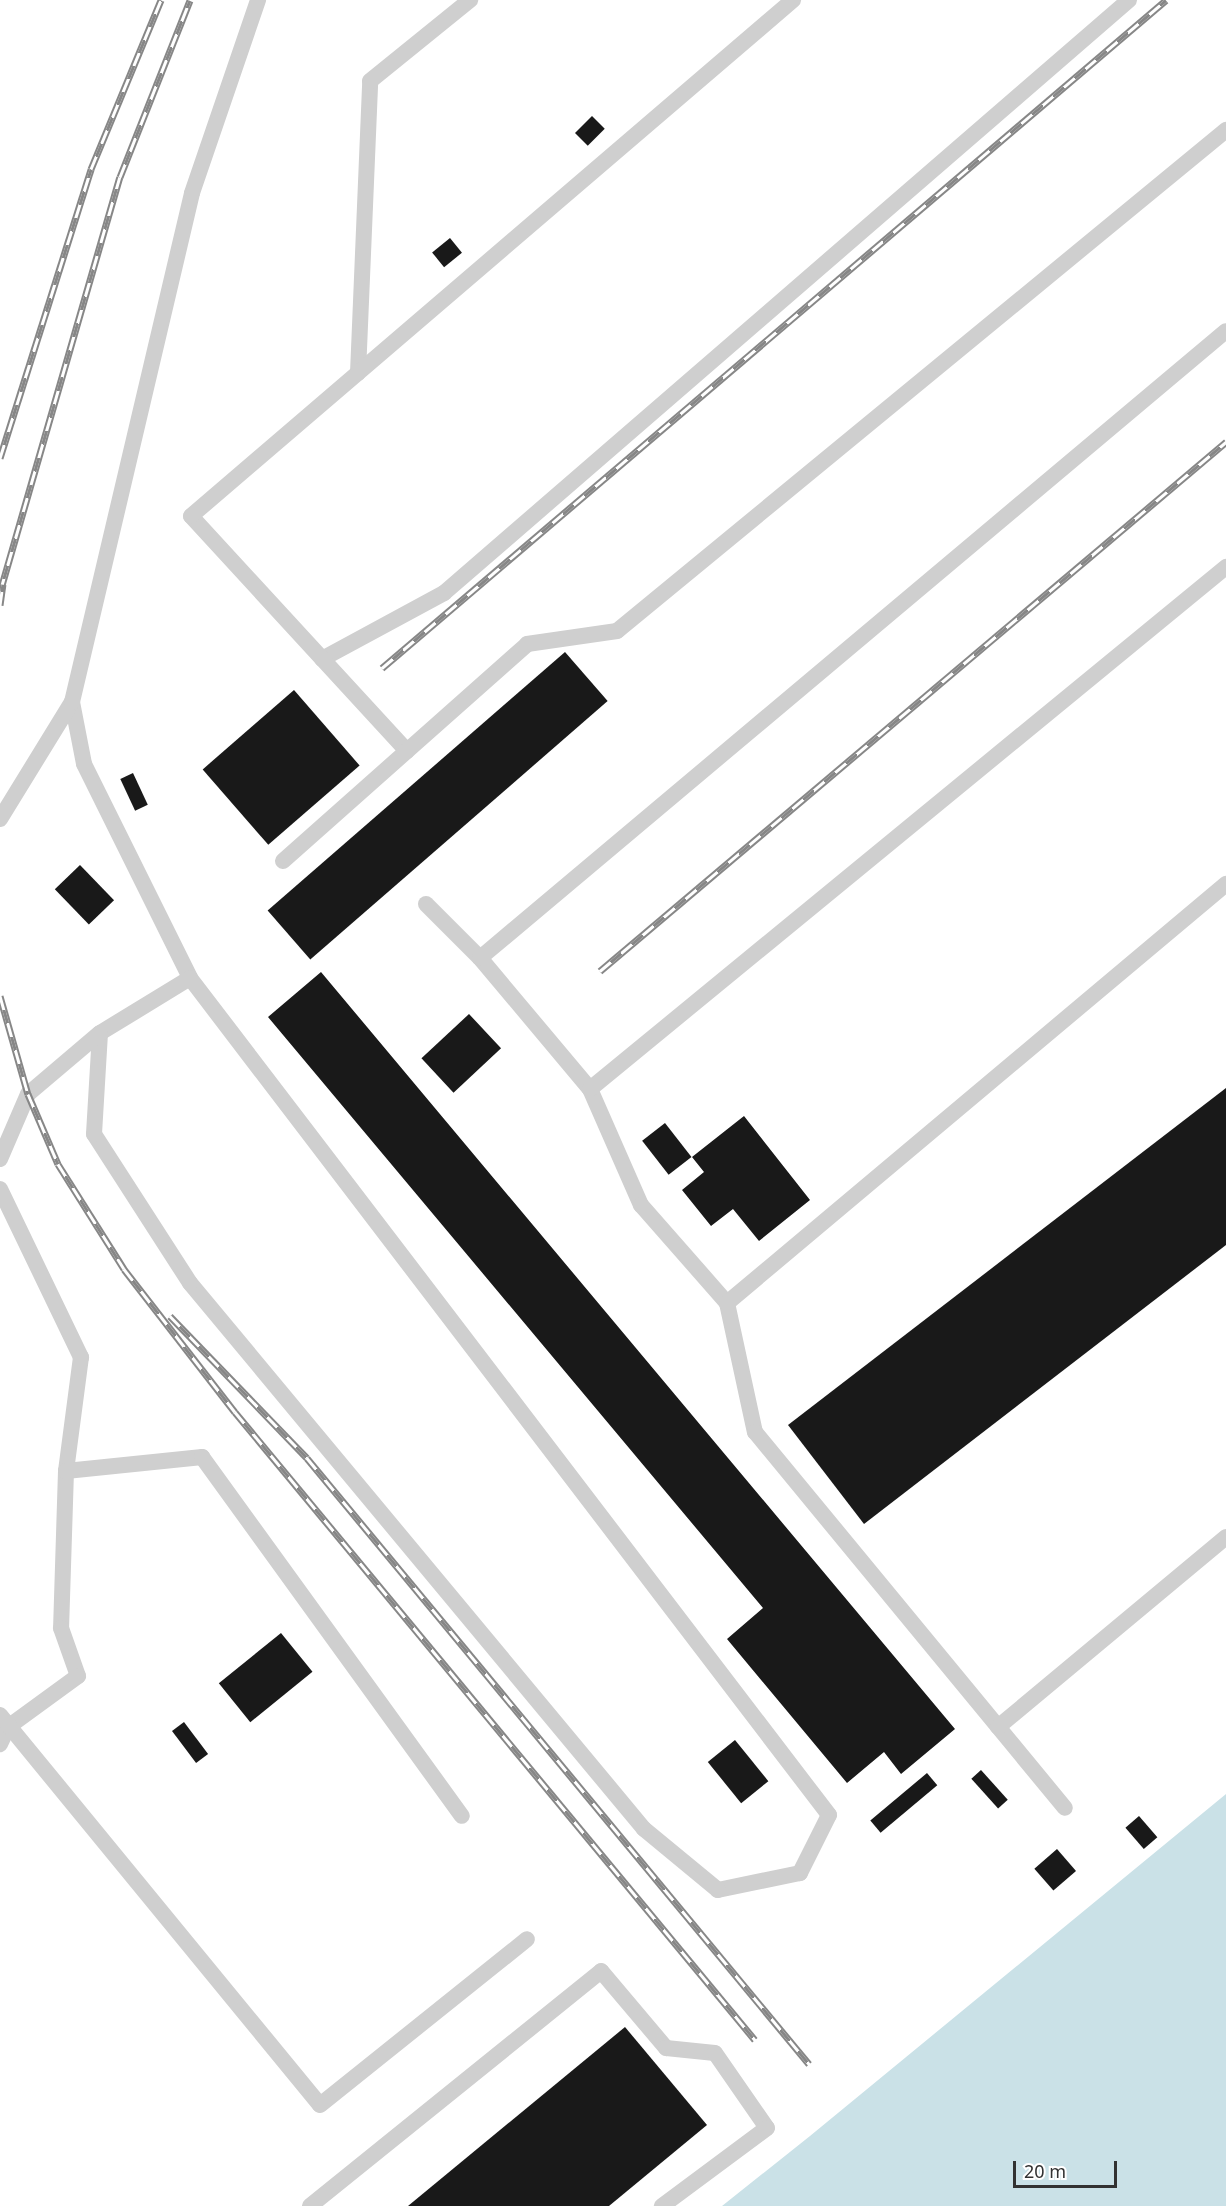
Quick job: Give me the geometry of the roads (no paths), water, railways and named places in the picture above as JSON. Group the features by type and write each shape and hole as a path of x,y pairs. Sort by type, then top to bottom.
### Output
{"lane":[{"path":"0,819 72,702 192,194 258,0"},
{"path":"358,373 370,81 470,0"},
{"path":"407,751 191,516 793,0"},
{"path":"322,659 444,592 1129,0"},
{"path":"283,861 527,644 617,631 1226,130"},
{"path":"480,958 1226,331"},
{"path":"590,1089 1226,567"},
{"path":"72,702 84,764 190,978 829,1815 800,1873 718,1890 644,1829 190,1283 94,1134 100,1032"},
{"path":"727,1303 1226,884"},
{"path":"426,904 480,958 590,1089 641,1205 727,1303 755,1431 1065,1808"},
{"path":"0,1159 28,1094 100,1032 190,978"},
{"path":"0,1189 81,1357 66,1471 61,1628 78,1676 4,1721 0,1744"},
{"path":"66,1471 202,1457 462,1816"},
{"path":"998,1727 1226,1537"},
{"path":"4,1721 320,2105 527,1939"},
{"path":"310,2206 601,1971 666,2048 715,2053 767,2128 662,2206"}],"water":[{"path":"1226,1794 1226,2206 722,2206 810,2136"}],"railway":[{"path":"0,458 91,169 161,0"},
{"path":"0,592 120,177 190,0"},
{"path":"382,668 1166,0"},
{"path":"600,971 1226,442"},
{"path":"0,605 3,584"},
{"path":"0,996 28,1094 58,1164 124,1269 235,1412 755,2040"},
{"path":"170,1316 307,1458 809,2064"}]}
